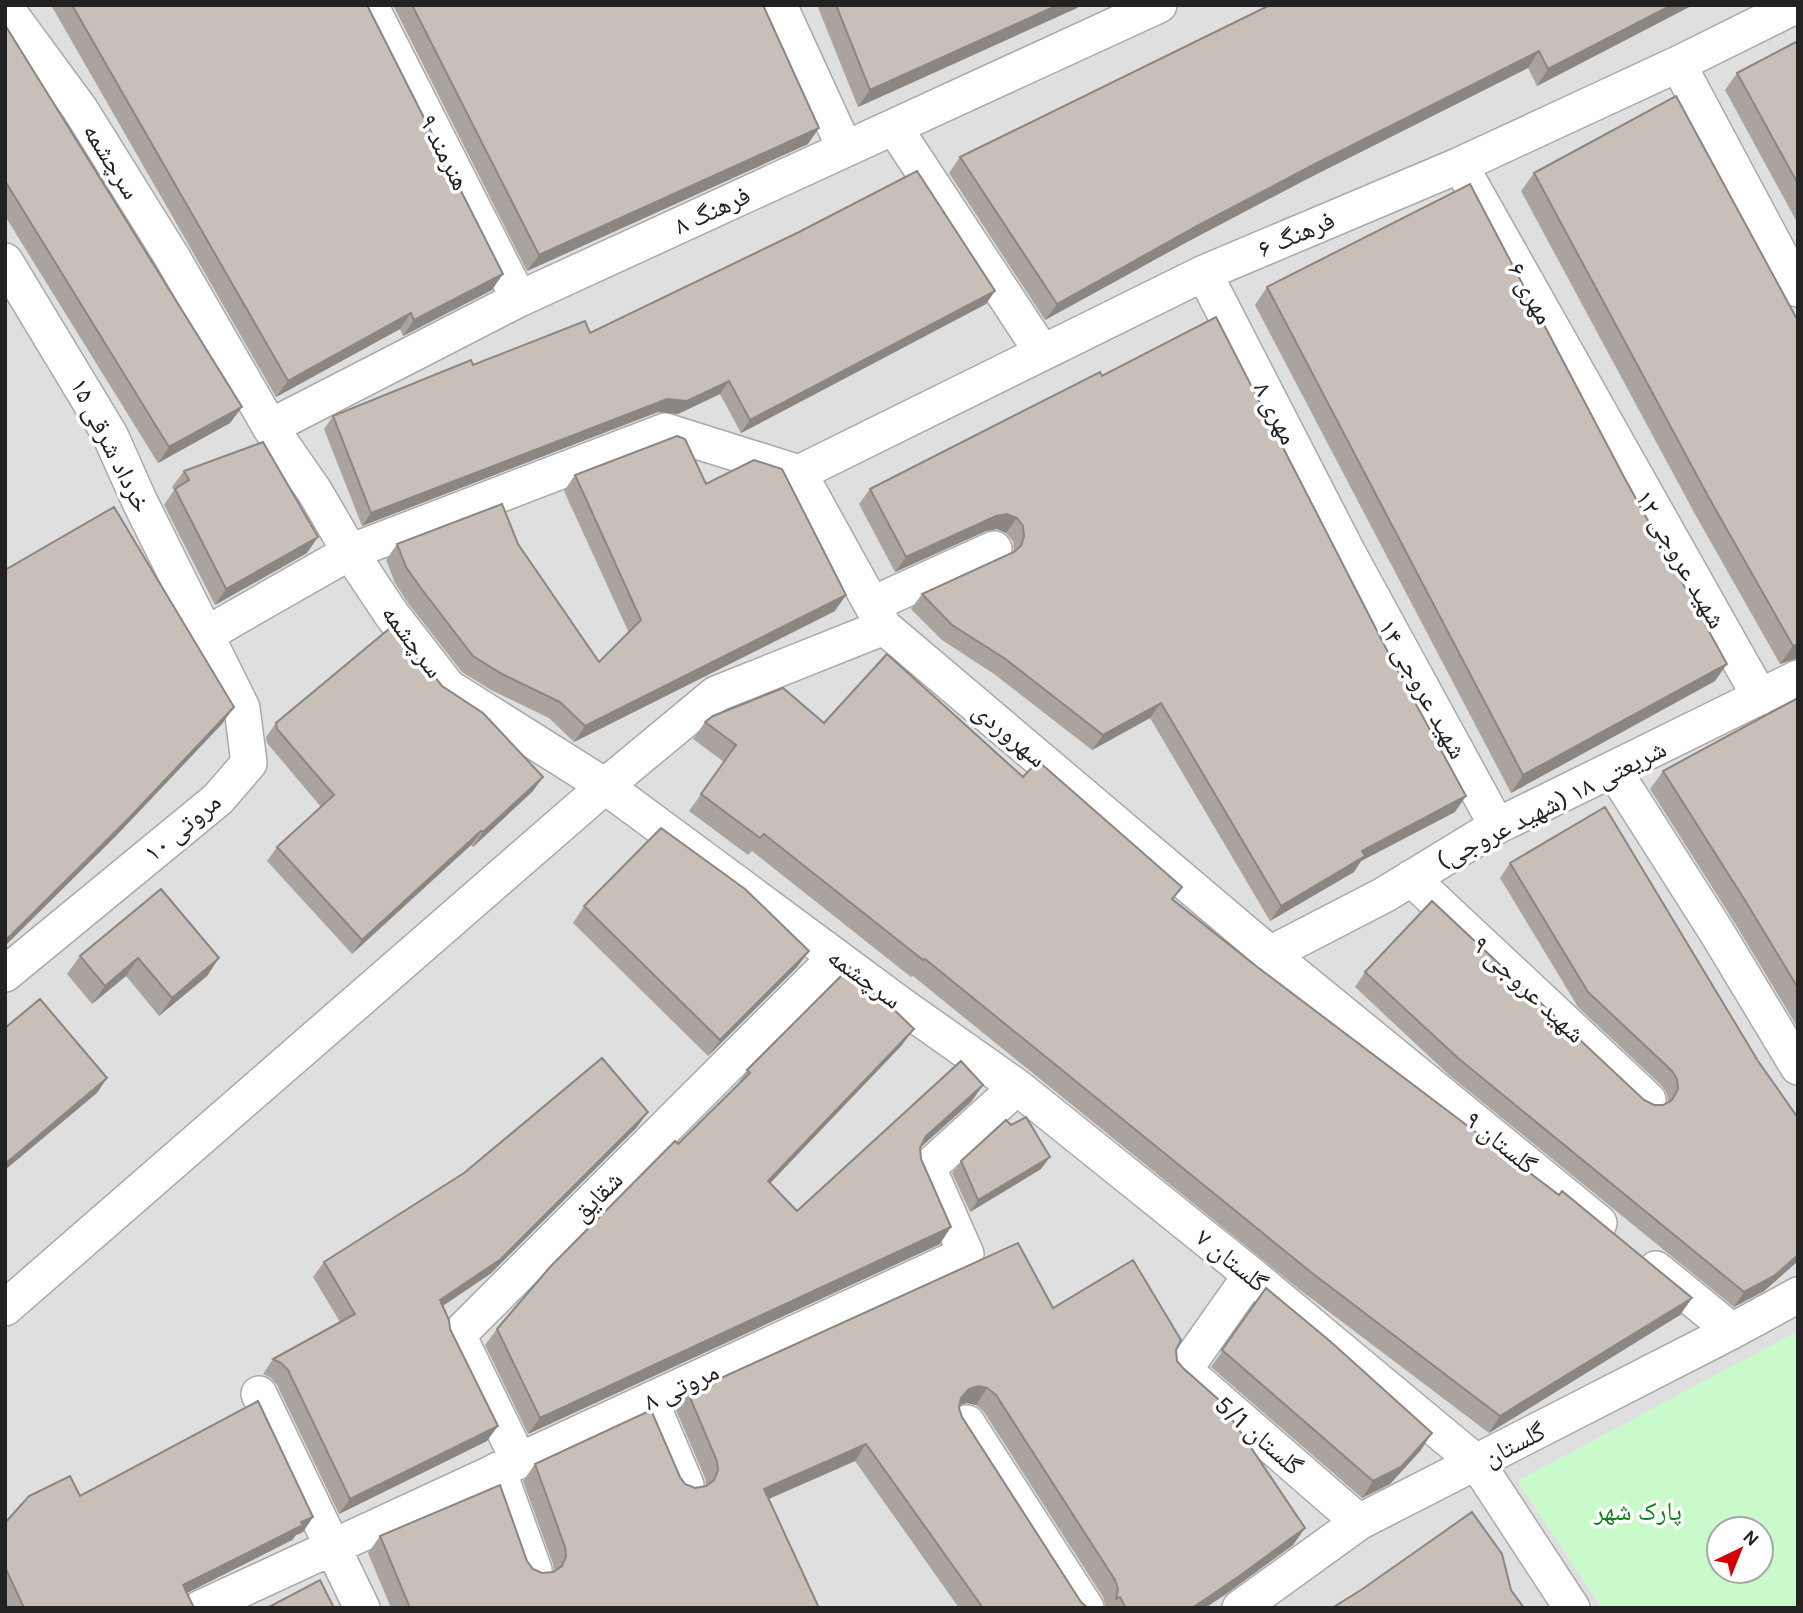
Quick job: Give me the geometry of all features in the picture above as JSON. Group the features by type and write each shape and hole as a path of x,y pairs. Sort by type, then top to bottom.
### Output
{"street":[{"name":"هنرمند ۹","path":"370,5 519,299"},
{"path":"779,5 845,149"},
{"name":"فرهنگ ۸","path":"270,427 519,299 894,127 1114,14 1158,5"},
{"name":"فرهنگ ۶","path":"799,473 1204,272 1460,165 1678,64 1797,5"},
{"name":"سرچشمه","path":"5,7 80,109 172,257 270,427 316,492 349,552 392,615 448,687 605,786 1017,1087"},
{"path":"1678,64 1798,289"},
{"path":"894,127 1042,352"},
{"name":"مهری ۶","path":"1460,165 1602,420"},
{"name":"۱۵ خرداد شرقی","path":"5,261 110,435 205,635"},
{"name":"مهری ۸","path":"1204,272 1348,553"},
{"name":"شهید عروجی ۱۲","path":"1602,420 1760,697"},
{"path":"205,635 349,552 665,431 799,473"},
{"name":"سهروردی","path":"799,473 879,616 1270,954"},
{"path":"5,1308 605,786 716,694 879,616 994,549"},
{"name":"شهید عروجی ۱۴","path":"1348,553 1497,826"},
{"name":"مروتی ۱۰","path":"5,974 218,799 248,763 242,708 205,635"},
{"name":"شریعتی ۱۸ (شهید عروجی)","path":"1270,954 1384,895 1497,826 1798,678"},
{"path":"1614,769 1798,1067"},
{"name":"شهید عروجی ۹","path":"1411,878 1648,1100"},
{"name":"گلستان ۹","path":"1270,954 1732,1331"},
{"name":"شقایق","path":"508,1466 458,1335 836,957"},
{"name":"گلستان ۷","path":"1017,1087 1251,1275 1477,1463 1572,1608"},
{"name":"مروتی ۸","path":"201,1608 966,1254 928,1168 1017,1087"},
{"name":"گلستان 5/1","path":"1251,1275 1184,1370 1359,1522"},
{"name":"گلستان","path":"1244,1607 1359,1522 1732,1331 1798,1294"},
{"path":"259,1394 362,1608"},
{"path":"650,1400 685,1485"},
{"path":"967,1423 1086,1608"},
{"path":"508,1466 534,1570"}],"shaded area":[{"path":"5,5 1798,5 1798,1608 5,1608"}],"green space":[{"name":"پارک شهر","path":"1798,1331 1798,1608 1602,1608 1517,1481"}],"building":[{"path":"72,5 367,5 503,274 414,320 411,313 288,381"},
{"path":"412,5 763,5 819,128 539,255"},
{"path":"836,5 1058,5 870,90"},
{"path":"1270,5 1672,5 1548,69 1539,51 1317,163 1057,304 960,157"},
{"path":"5,25 242,407 169,447 5,181"},
{"path":"1798,41 1798,184 1737,73"},
{"path":"1676,96 1798,321 1798,644 1793,646 1709,498 1534,173"},
{"path":"917,171 995,291 750,420 729,381 687,401 667,399 371,513 333,416 471,360 473,365 585,321 590,333 799,232"},
{"path":"1470,184 1624,477 1727,664 1523,775 1267,287"},
{"path":"1216,317 1392,660 1466,796 1362,851 1365,856 1281,906 1161,703 1103,735 1004,658 952,625 922,594 1014,552 1021,546 1024,536 1023,526 1017,518 1007,514 996,516 906,557 870,489 1100,372 1102,376"},
{"path":"677,436 685,439 706,484 754,460 782,469 846,595 585,726 560,702 502,674 473,656 406,567 397,544 502,504 518,544 599,662 641,620 575,475"},
{"path":"263,442 318,537 226,589 175,489 189,480 184,471"},
{"path":"114,507 234,707 129,818 5,941 5,570"},
{"path":"395,624 442,686 483,713 543,777 362,940 277,847 334,795 277,729 276,723"},
{"path":"887,654 1023,777 1038,761 1182,887 1172,899 1256,966 1559,1195 1562,1191 1692,1298 1500,1416 1312,1273 925,959 764,834 760,838 701,794 736,745 705,722 713,716 783,688 824,723"},
{"path":"1798,698 1798,988 1663,771"},
{"path":"1605,807 1758,1061 1798,1118 1798,1255 1774,1276 1744,1292 1459,1059 1365,972 1432,901 1644,1100 1654,1105 1663,1105 1672,1100 1678,1089 1677,1079 1672,1071 1588,992 1510,863"},
{"path":"661,828 745,889 809,951 720,1040 584,906"},
{"path":"161,889 219,958 172,998 138,958 105,986 80,956"},
{"path":"850,967 914,1029 768,1181 797,1211 961,1061 983,1085 926,1136 920,1148 921,1159 951,1227 540,1418 497,1329 550,1267 675,1141 678,1144 750,1073 747,1070"},
{"path":"40,999 107,1078 5,1164 5,1028"},
{"path":"602,1058 648,1112 501,1259 440,1300 450,1329 498,1426 350,1499 288,1370 273,1359 355,1314 324,1262 464,1173"},
{"path":"1026,1117 1050,1157 978,1200 961,1161 1006,1120 1011,1125"},
{"path":"1018,1243 1053,1308 1133,1260 1181,1340 1176,1350 1177,1361 1219,1400 1305,1528 1192,1608 1126,1608 1120,1597 1116,1599 1118,1589 1115,1580 996,1395 979,1386 969,1389 961,1398 959,1408 962,1417 1081,1602 1088,1608 983,1608 866,1444 764,1489 819,1608 410,1608 380,1536 500,1485 527,1561 533,1569 542,1573 553,1572 562,1566 566,1556 565,1547 535,1464 651,1410 685,1484 695,1488 706,1486 714,1480 718,1470 717,1461 688,1393"},
{"path":"1266,1288 1432,1433 1401,1467 1373,1481 1222,1350"},
{"path":"258,1401 313,1517 301,1522 303,1525 183,1585 194,1608 24,1608 5,1567 5,1523 29,1496 70,1476 80,1496"},
{"path":"1472,1512 1502,1554 1511,1590 1524,1608 1332,1608 1361,1590"},
{"path":"320,1580 334,1608 267,1608"}]}
